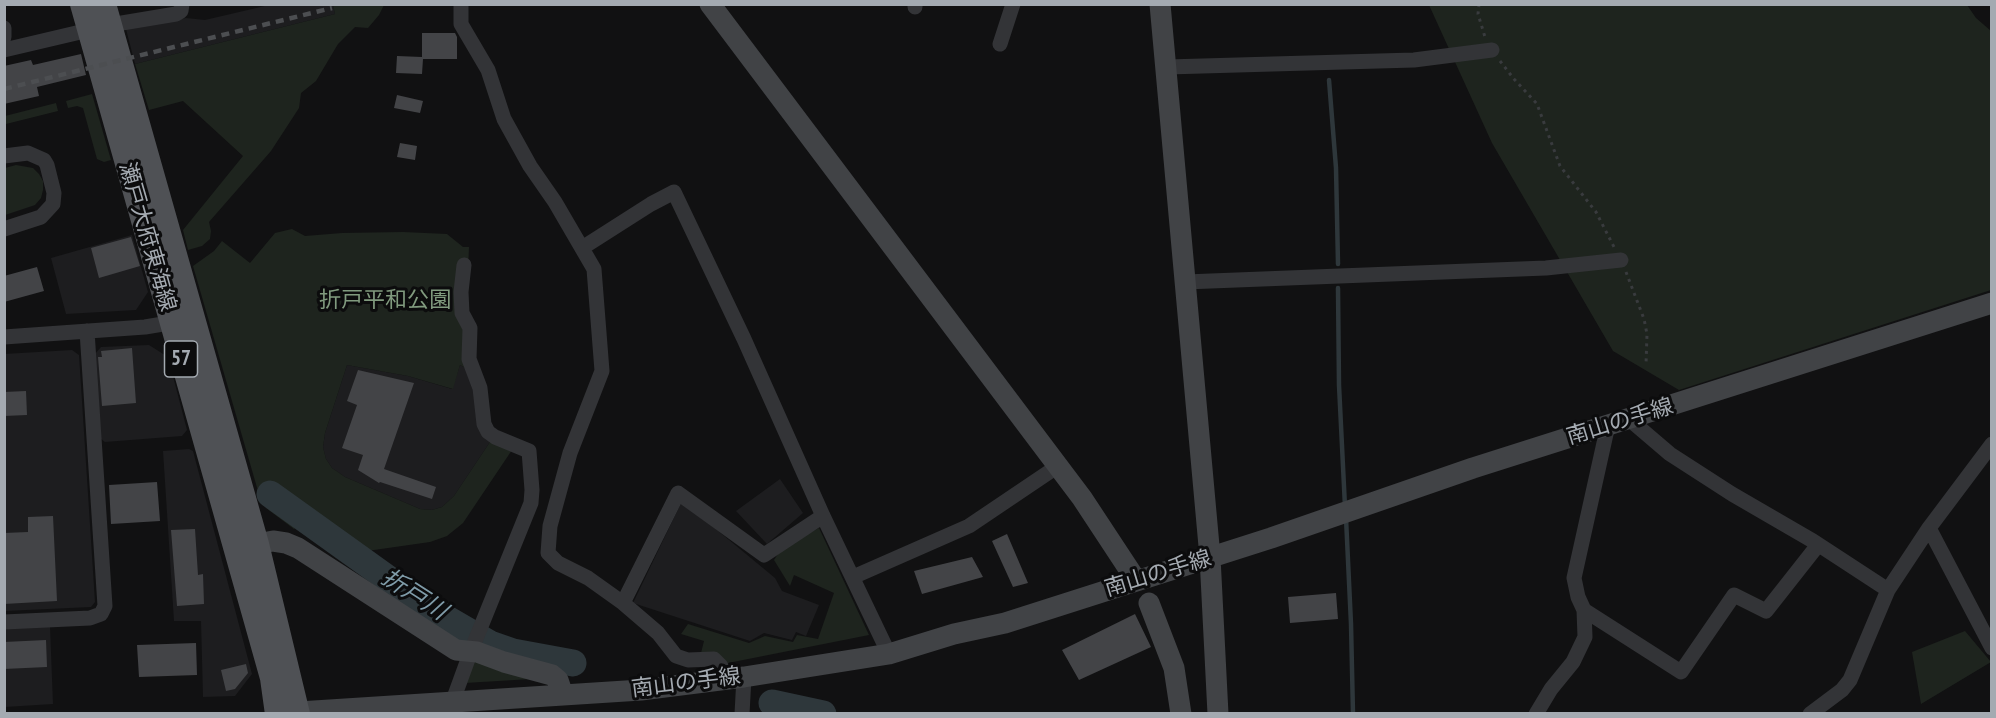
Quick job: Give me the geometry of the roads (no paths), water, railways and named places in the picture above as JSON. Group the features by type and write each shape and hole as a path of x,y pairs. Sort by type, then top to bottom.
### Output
{"main road":[{"name":"瀬戸大府東海線","path":"82,4 101,20 182,321 272,678 290,713"},
{"name":"瀬戸大府東海線","path":"182,321 257,544 290,713"}],"street":[{"path":"4,50 101,20 176,14 181,11 182,4"},
{"path":"461,4 461,24 488,70 504,118 530,166 555,202 594,269 602,371 570,453 550,526 548,553 558,563 588,578 623,603 658,633 676,657 688,660 714,659 734,678 742,714"},
{"path":"710,4 1082,498 1136,580"},
{"path":"1000,44 1013,4"},
{"path":"1160,4 1210,557 1218,714"},
{"path":"4,28 4,37"},
{"path":"1167,67 1414,60 1491,50"},
{"path":"4,156 28,153 44,160 54,193 53,204 41,217 4,229"},
{"path":"582,248 674,192 889,654"},
{"path":"4,223 22,223"},
{"path":"1185,282 1546,268 1621,260"},
{"path":"450,708 531,503 532,490 529,451 495,437 488,432 484,424 480,388 469,359 470,328 462,313 461,292 464,265"},
{"name":"南山の手線","path":"290,713 450,708 562,695 641,690 889,654 954,634 1005,623 1346,513 1473,468 1992,303"},
{"path":"4,337 87,332 182,321"},
{"path":"4,622 90,618 101,614 105,606 87,332"},
{"path":"1629,419 1670,454 1888,590"},
{"path":"1536,714 1551,689 1573,662 1586,637 1584,610 1578,597 1574,578 1608,425"},
{"path":"1810,714 1842,690 1850,680 1888,590 1929,528 1992,444"},
{"path":"853,577 969,526 1058,466"},
{"path":"623,603 678,493 764,555 824,516"},
{"path":"531,503 550,526"},
{"path":"1929,528 1992,648"},
{"path":"257,544 286,543 298,548 456,650 472,648 504,662 552,675 558,680 562,695"},
{"path":"1584,610 1681,672 1734,595 1766,610 1818,545"},
{"path":"1149,603 1174,668 1181,714"}],"waterway":[{"path":"1329,80 1336,168 1338,264"},
{"path":"1338,288 1339,385 1345,507"},
{"name":"折戸川","path":"270,494 394,583 447,619 490,644 513,652 573,663"},
{"path":"1346,518 1353,714"},
{"name":"折戸川","path":"772,703 823,714"}],"railway":[{"path":"4,89 332,8"}],"park label":[{"name":"折戸平和公園","path":"385,301"}]}
